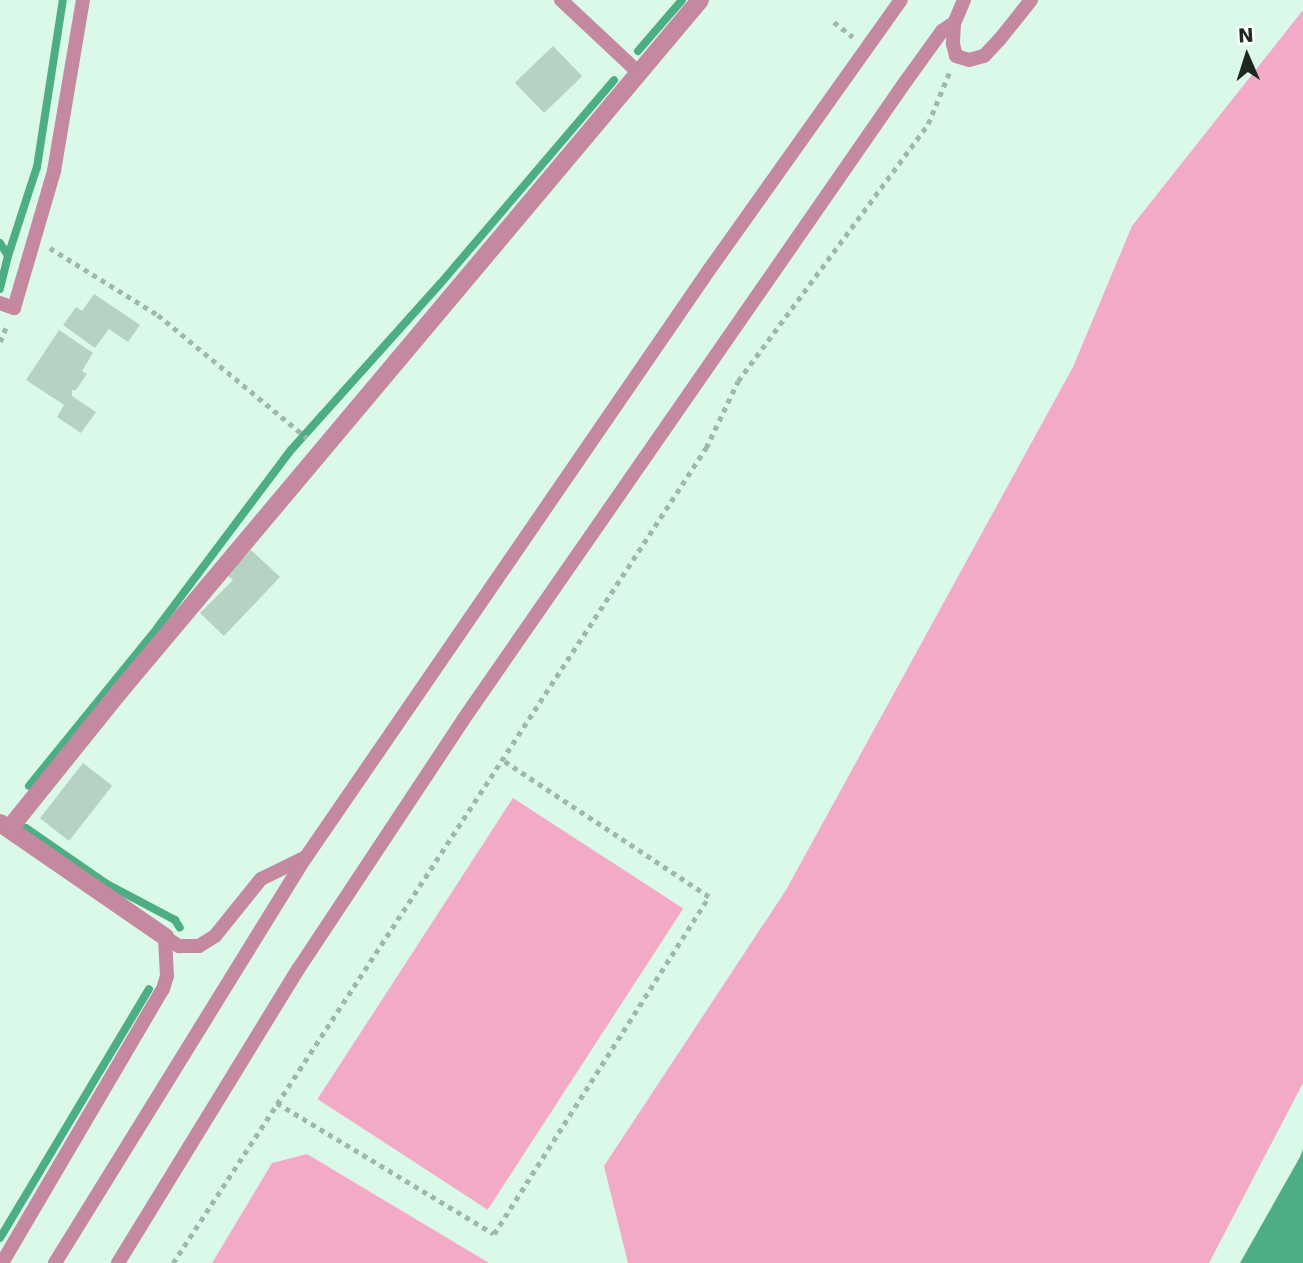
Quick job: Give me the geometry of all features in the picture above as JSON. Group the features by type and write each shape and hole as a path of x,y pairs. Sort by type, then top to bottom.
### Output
{"street":[{"path":"165,937 4,826 699,0"}],"lane":[{"path":"7,306 35,238 54,171 83,0"},
{"path":"561,0 639,73"},
{"path":"55,1263 306,857 701,282 901,0"},
{"path":"964,0 954,23 953,44 956,56 969,60 984,56 1031,0"},
{"path":"118,1263 299,968 463,720 906,81 942,31 954,23"},
{"path":"165,937 179,946 199,947 215,936 261,879 306,857"},
{"path":"2,1263 163,989 167,976 165,937"}],"path":[{"path":"173,1263 706,447 738,381 928,124 956,56"},
{"path":"35,238 159,315 322,451"},
{"path":"277,1103 495,1234 709,897 502,760"}],"shaded area":[{"path":"1303,10 1303,1083 1209,1263 628,1263 604,1166 786,890 1073,367 1132,226"},
{"path":"513,798 683,909 488,1210 317,1099"},
{"path":"1303,1149 1303,1263 1240,1263 1300,1157"},
{"path":"307,1154 489,1263 212,1263 272,1163"}],"building":[{"path":"553,46 582,76 544,113 515,83"},
{"path":"94,294 140,325 128,342 109,329 95,348 63,325 76,307 82,311"},
{"path":"59,330 93,353 82,371 87,374 76,390 72,390 72,396 96,412 81,433 57,417 64,405 26,380"},
{"path":"251,550 280,577 224,636 200,613 233,580 227,575"},
{"path":"83,763 112,786 69,841 40,818"}],"waterway":[{"path":"8,256 37,167 63,0"},
{"path":"638,51 682,0"},
{"path":"29,786 158,627 291,450 440,284 614,80"},
{"path":"0,243 8,256 0,289"},
{"path":"26,828 107,884 175,920 180,928"},
{"path":"0,1238 149,989"}]}
